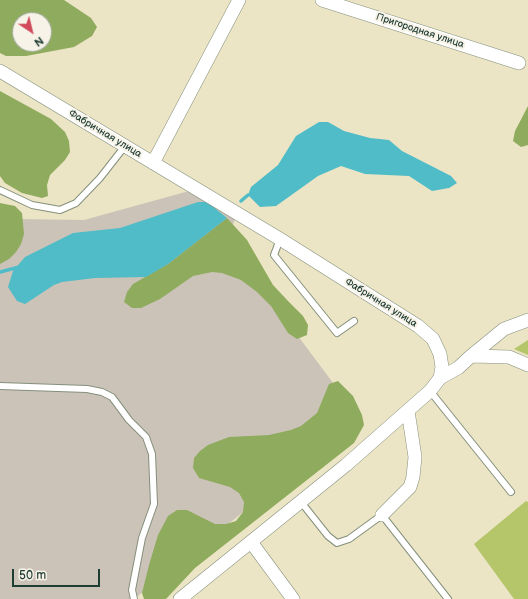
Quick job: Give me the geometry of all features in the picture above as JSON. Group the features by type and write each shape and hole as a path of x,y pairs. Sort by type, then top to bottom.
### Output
{"street":[{"path":"153,163 239,0"},
{"name":"Пригородная улица","path":"322,0 519,63"},
{"name":"Фабричная улица","path":"0,71 280,239 426,332 433,338 440,354 442,367 440,378"},
{"path":"180,599 346,466 430,391 440,378 458,368 504,329 528,320"},
{"path":"471,356 509,357 528,365"},
{"path":"382,515 410,487 413,477 415,457 408,411"},
{"path":"251,542 293,599"}],"lane":[{"path":"0,190 32,205 60,210 76,203 100,178 125,146"},
{"path":"280,239 274,255 337,333 354,320"},
{"path":"0,386 102,392 112,397 129,420 146,438 152,454 154,504 142,538 132,590 134,599"},
{"path":"430,391 511,492"},
{"path":"301,502 328,536 337,543 349,539 382,515 448,599"}],"shaded area":[{"path":"189,191 235,219 227,241 360,419 134,599 0,599 0,234 13,219 84,220"}],"green space":[{"path":"0,0 64,0 91,18 97,27 92,36 74,47 52,51 52,12 12,12 12,52 47,52 26,56 6,56 0,53"},
{"path":"0,91 51,119 65,132 69,141 70,152 65,160 50,175 47,185 48,196 42,198 22,193 5,183 0,176"},
{"path":"528,106 528,145 521,147 513,141 515,131"},
{"path":"0,203 15,206 22,213 24,234 21,244 16,252 9,259 0,264"},
{"path":"227,218 247,240 273,285 303,316 308,325 307,335 297,339 288,333 271,306 257,292 241,280 222,273 212,272 193,276 160,299 141,308 132,308 124,302 127,292 133,284 168,264"},
{"path":"528,340 528,355 514,349"},
{"path":"338,381 353,396 362,415 364,425 354,443 195,568 166,599 144,599 142,593 149,565 158,535 168,516 177,510 187,510 215,524 226,524 236,521 243,512 244,502 239,493 230,487 199,478 193,468 194,458 200,451 208,445 229,437 269,435 301,426 317,413 329,384"},
{"path":"526,501 528,502 528,599 514,599 474,544"}],"water":[{"path":"319,122 328,122 344,131 370,138 389,140 402,151 451,176 457,183 449,188 432,191 409,176 365,174 341,166 318,176 276,206 260,207 248,195 251,187 278,165 296,136"},
{"path":"198,202 207,202 227,218 168,264 146,277 95,278 62,282 54,285 25,304 17,301 8,287 13,271 25,257 73,233 120,228"}],"waterway":[{"path":"241,201 248,195"},
{"path":"0,272 19,267"}]}
